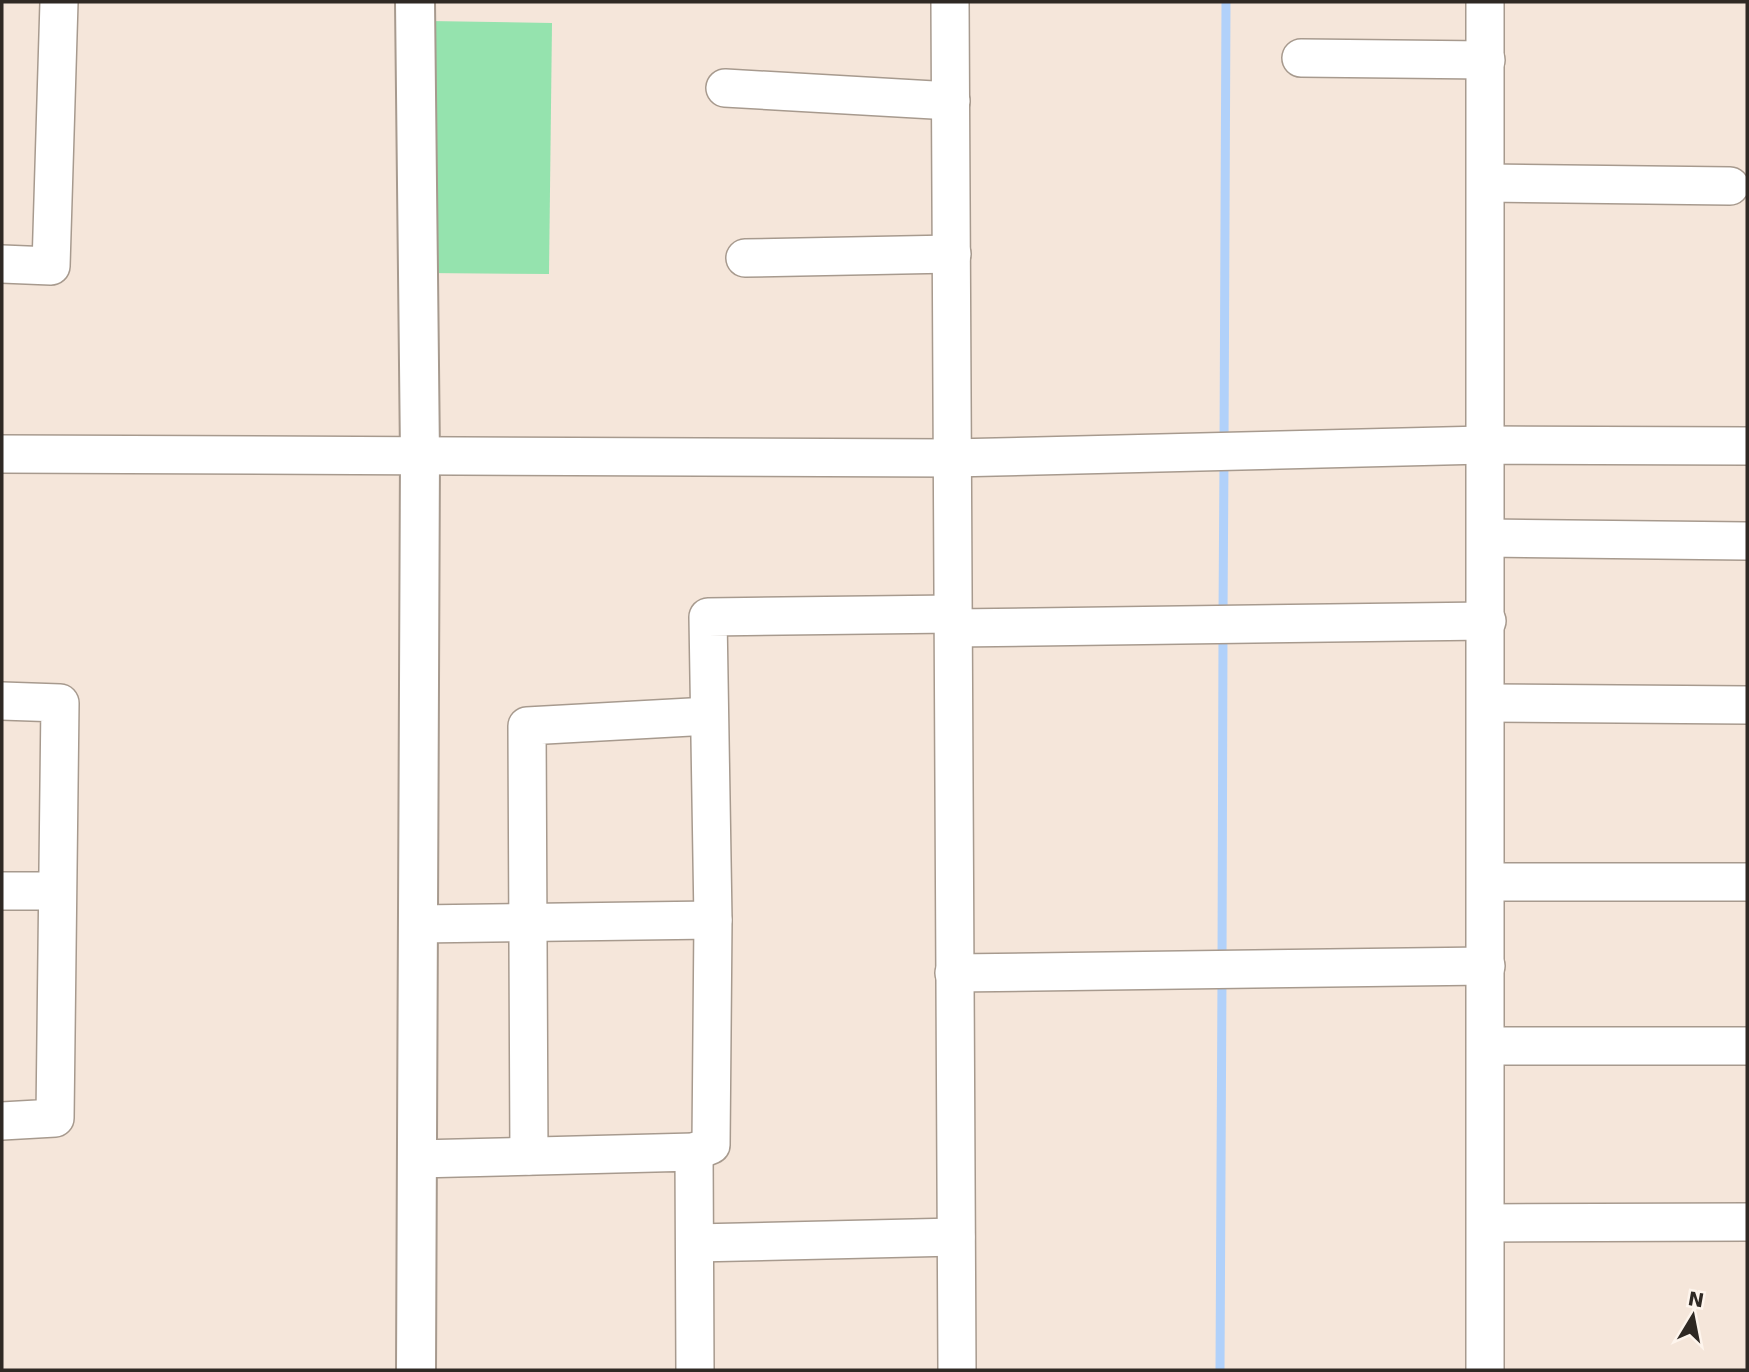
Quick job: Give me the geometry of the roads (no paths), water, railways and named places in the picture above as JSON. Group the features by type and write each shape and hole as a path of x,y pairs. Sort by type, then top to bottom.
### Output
{"street":[{"path":"2,264 51,266 59,2"},
{"path":"415,2 420,455 416,1370"},
{"path":"950,2 957,1370"},
{"path":"1485,2 1485,1370"},
{"path":"1301,58 1486,61"},
{"path":"725,88 951,101"},
{"path":"1487,183 1730,186"},
{"path":"745,258 952,254"},
{"path":"2,454 953,458 1484,445 1747,446"},
{"path":"1487,538 1746,541"},
{"path":"417,1159 694,1152 711,1145 713,920 708,617 953,621 1487,621"},
{"path":"2,701 60,703 55,1118 2,1121"},
{"path":"1487,703 1747,705"},
{"path":"528,1156 527,726 709,716"},
{"path":"1486,882 1747,882"},
{"path":"2,891 57,891"},
{"path":"418,924 529,920 713,920"},
{"path":"954,973 1486,965"},
{"path":"1486,1046 1747,1046"},
{"path":"694,1152 695,1370"},
{"path":"1486,1223 1747,1222"},
{"path":"695,1243 956,1237"}],"waterway":[{"path":"1224,445 1226,2"},
{"path":"1223,616 1224,459"},
{"path":"1222,963 1223,634"},
{"path":"1220,1370 1222,977"}]}
